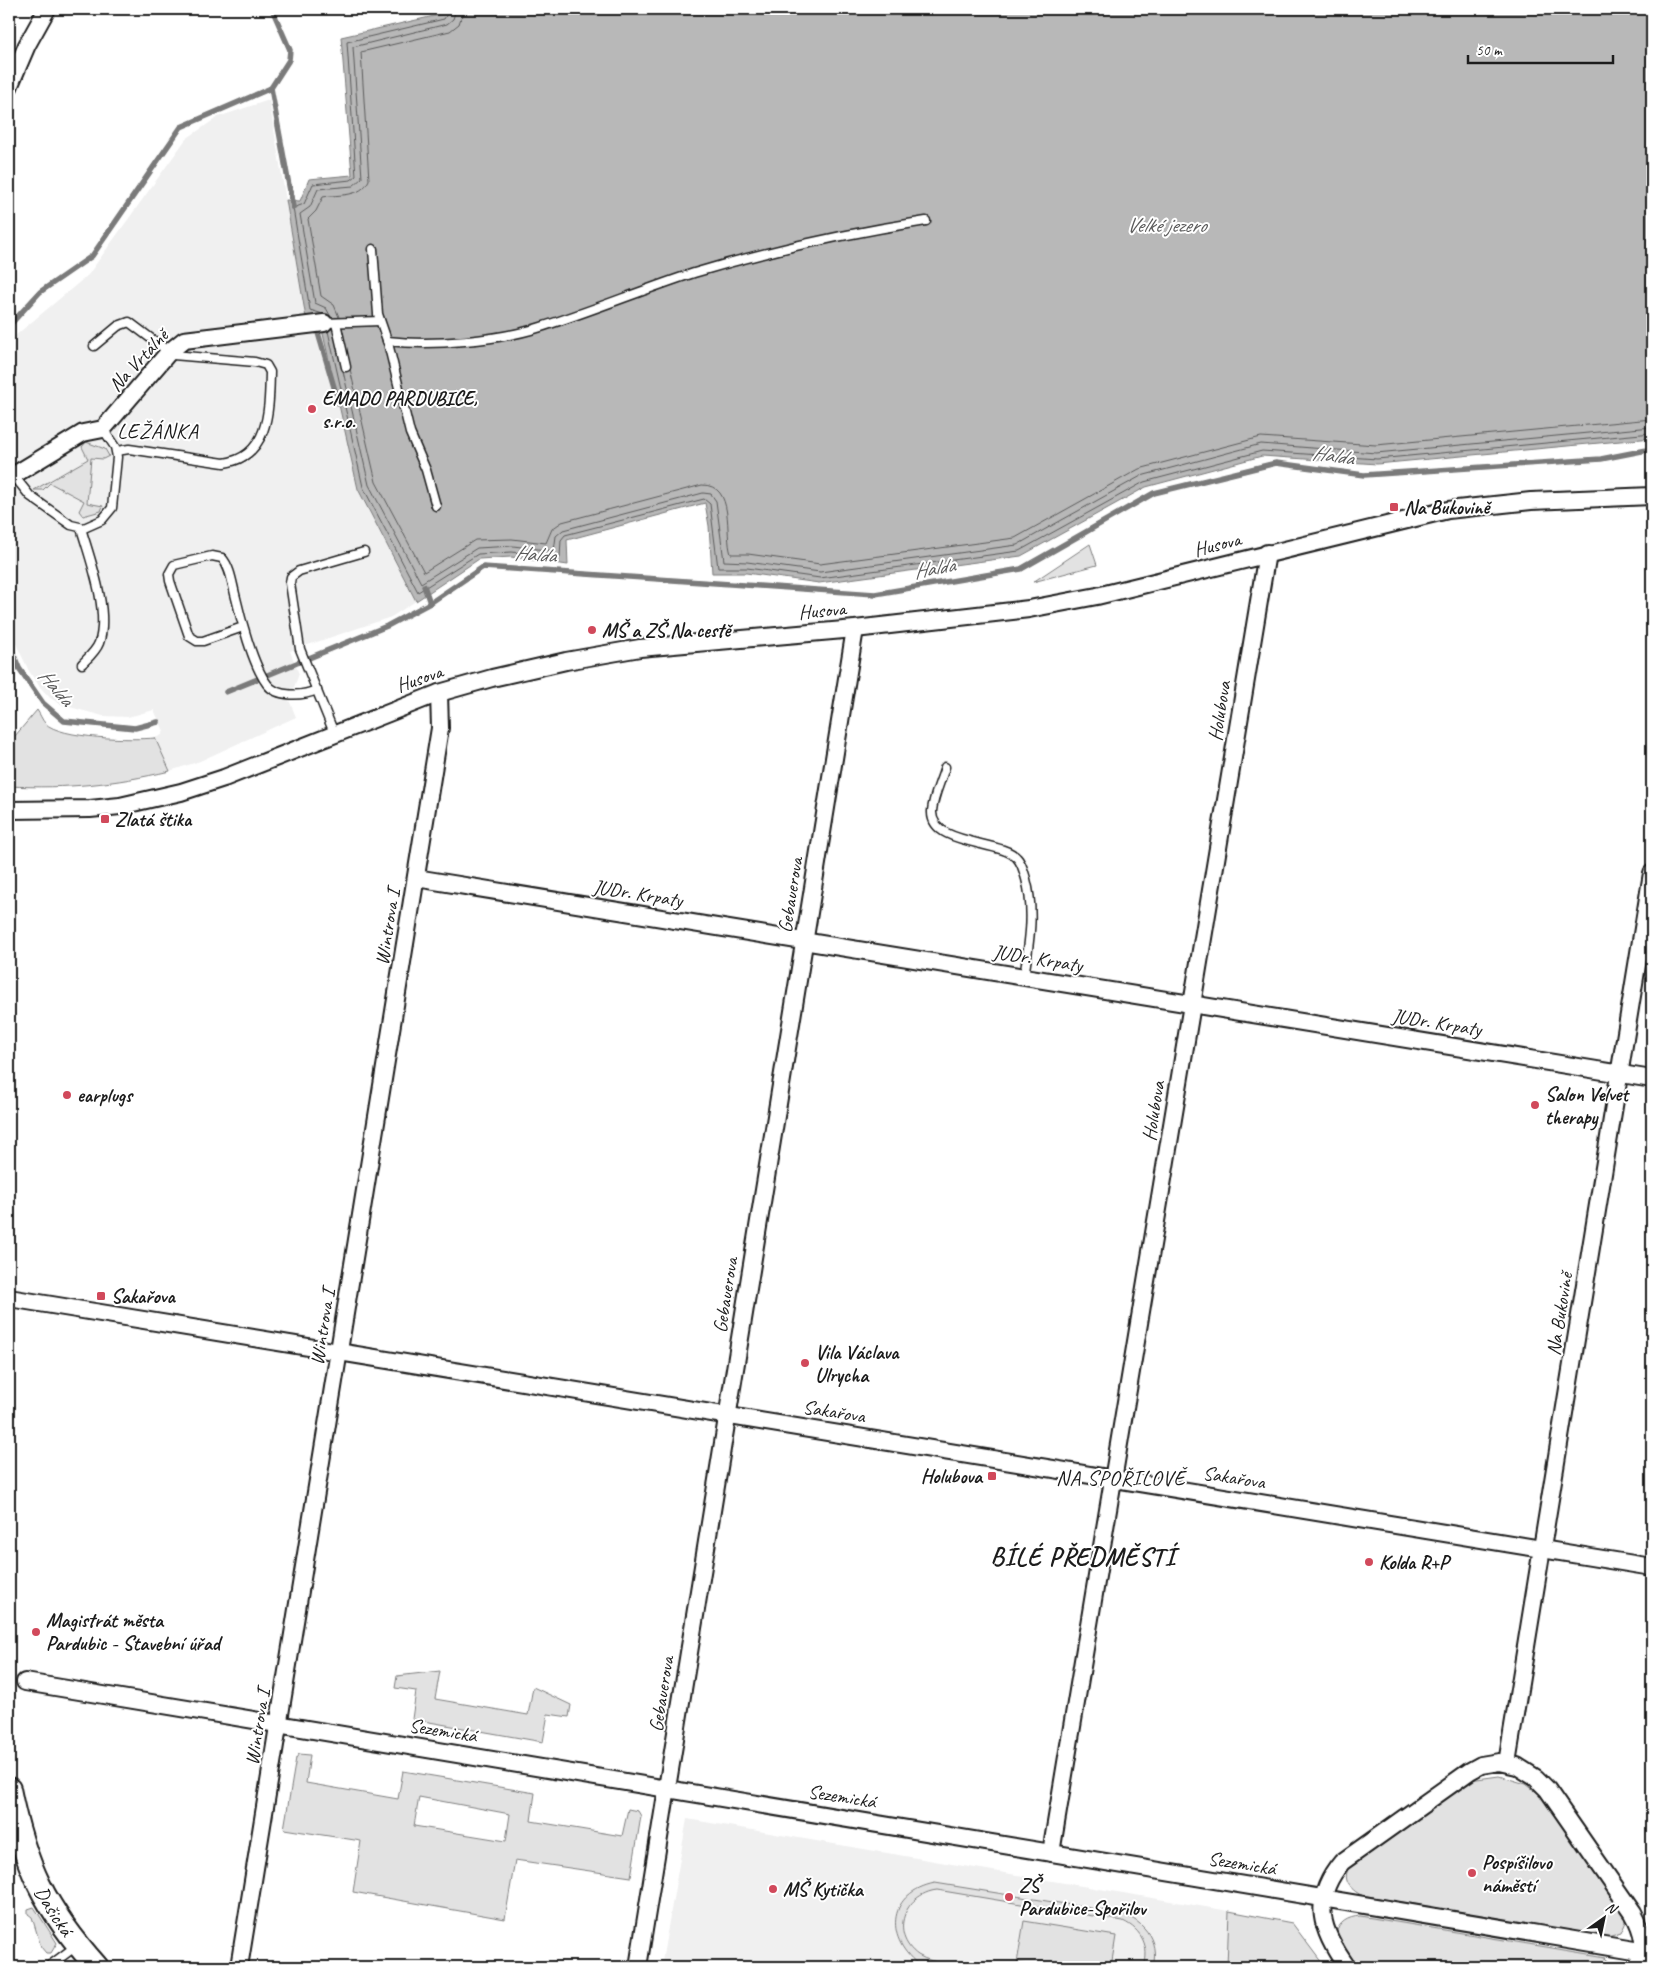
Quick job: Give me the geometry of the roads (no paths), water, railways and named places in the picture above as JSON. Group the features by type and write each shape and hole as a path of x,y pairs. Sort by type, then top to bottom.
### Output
{"street":[{"path":"9,87 27,45 47,9"},
{"name":"Na Vrtálně","path":"103,429 169,352 191,338 306,324 330,323"},
{"path":"12,477 83,433 103,429"},
{"name":"Husova","path":"9,810 90,809 162,797 224,778 439,693 530,668 620,651 855,629 1063,603 1448,510 1531,501 1652,496"},
{"name":"Holubova","path":"1051,1853 1267,553"},
{"name":"Gebauerova","path":"638,1967 855,629"},
{"name":"Wintrova I","path":"239,1967 440,728 439,693"},
{"name":"Na Bukovině","path":"1507,1763 1652,873"},
{"name":"JUDr. Krpaty","path":"416,878 1652,1079"},
{"name":"Sakařova","path":"9,1298 1652,1567"},
{"name":"Sezemická","path":"25,1682 1648,1952"},
{"path":"1347,1967 1326,1936 1323,1923 1324,1898 1330,1879 1342,1862 1470,1771 1490,1762 1507,1763 1526,1770 1547,1789 1633,1913 1642,1931 1648,1952 1637,1967"},
{"name":"Dašická","path":"9,1790 12,1810 23,1849 34,1878 51,1907 97,1967"}],"lane":[{"path":"388,340 412,344 438,343 514,334 540,327 634,293 765,253 881,228 926,221"},
{"path":"373,249 380,322 388,340 408,426 426,470 436,506"},
{"path":"94,346 118,326 129,322 169,352 184,358 255,362 266,366 270,372 267,421 261,439 249,452 237,460 224,463 129,449 117,452"},
{"name":"Na Vrtálně","path":"330,323 380,322"},
{"path":"330,323 346,368"},
{"path":"12,477 30,496 66,522 82,528 102,520 110,512 117,452 103,429"},
{"path":"82,528 98,593 102,628 97,648 82,664"},
{"path":"334,733 300,648 290,591 291,577 299,570 364,552"},
{"path":"243,627 197,641 190,636 170,581 169,574 174,565 212,556 222,558 228,570 243,627 267,684 280,692 291,694 304,694 317,690"},
{"path":"945,767 932,810 936,823 952,836 963,841 1011,852 1018,858 1023,869 1032,914 1032,931 1024,977"},
{"path":"48,1967 78,1944"}],"water":[{"name":"Velké jezero","path":"446,9 1652,9 1652,438 1377,464 1262,456 1146,487 1021,556 819,583 746,573 712,573 709,526 705,503 567,540 568,565 511,557 479,559 416,601 358,489 319,316 306,318 286,200 300,201 309,179 352,175 341,37 443,14"}],"waterway":[{"path":"9,326 40,292 92,256 181,127 271,88 289,60 290,50 272,9"},
{"path":"271,88 293,207"},
{"path":"316,326 339,404"},
{"name":"Halda","path":"226,692 387,626 430,603 483,567 875,594 1021,569 1154,493 1276,463 1364,475 1601,459 1652,449"},
{"path":"424,586 430,603"},
{"name":"Halda","path":"9,643 19,668 43,703 64,721 135,728 158,722"}],"place":[{"name":"EMADO PARDUBICE, s.r.o.","path":"312,409"},
{"name":"Na Bukovině","path":"1394,507"},
{"name":"MŠ a ZŠ Na cestě","path":"592,630"},
{"name":"Zlatá štika","path":"105,819"},
{"name":"earplugs","path":"67,1095"},
{"name":"Salon Velvet therapy","path":"1535,1105"},
{"name":"Sakařova","path":"101,1296"},
{"name":"Vila Václava Ulrycha","path":"805,1363"},
{"name":"Holubova","path":"992,1476"},
{"name":"Kolda R+P","path":"1369,1562"},
{"name":"Magistrát města Pardubic - Stavební úřad","path":"36,1632"},
{"name":"Pospíšilovo náměstí","path":"1472,1873"},
{"name":"MŠ Kytička","path":"773,1889"},
{"name":"ZŠ Pardubice-Spořilov","path":"1009,1897"}],"district":[{"name":"LEŽÁNKA","path":"158,431"},
{"name":"NA SPOŘILOVĚ","path":"1121,1478"},
{"name":"BÍLÉ PŘEDMĚSTÍ","path":"1083,1556"}]}
